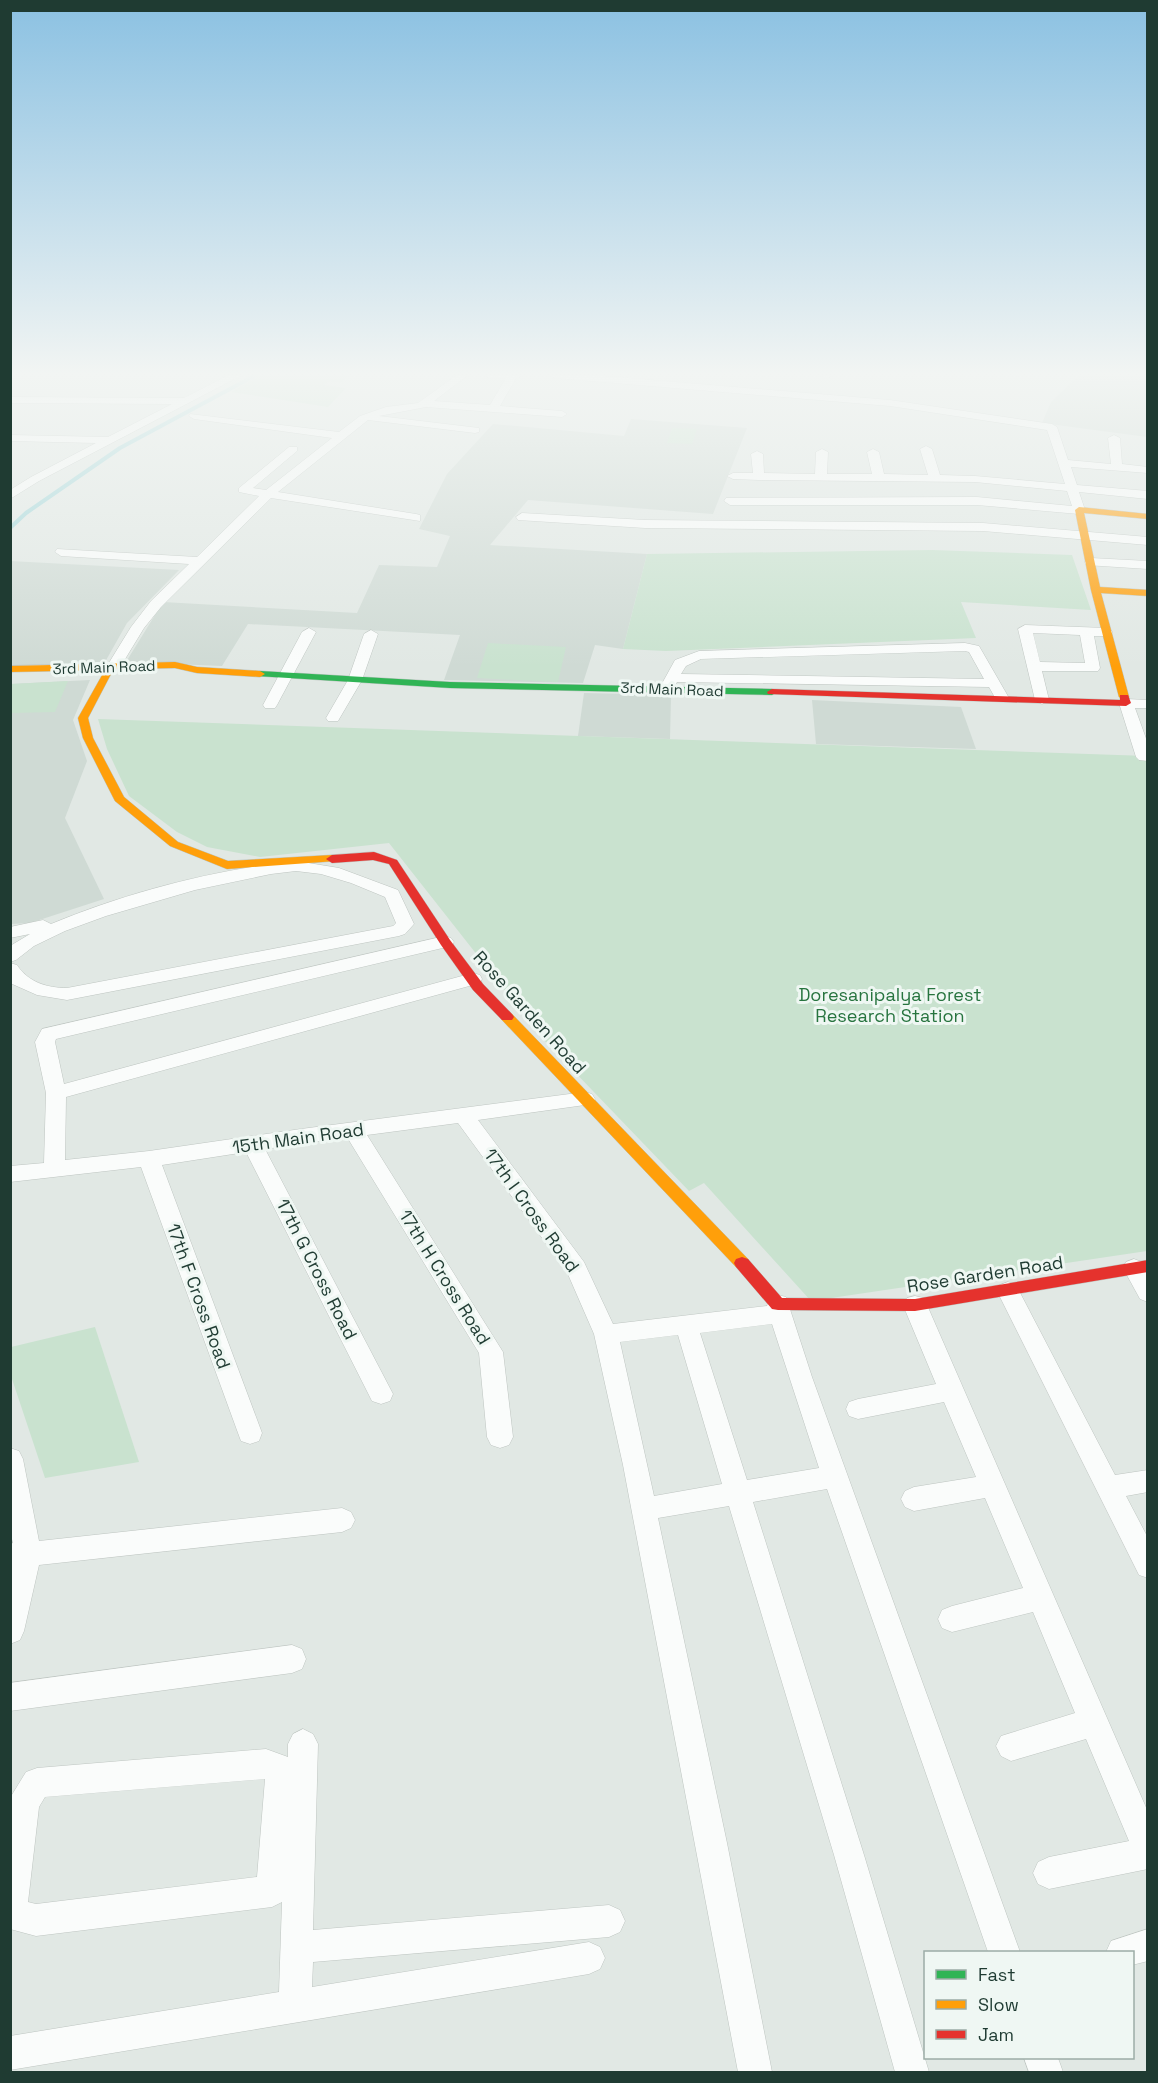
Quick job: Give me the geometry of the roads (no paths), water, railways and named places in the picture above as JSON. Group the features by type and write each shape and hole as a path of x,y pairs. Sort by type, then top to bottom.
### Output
{"street":[{"path":"10,496 48,472"},
{"path":"266,472 243,490 416,518"},
{"name":"Rose Garden Road","path":"296,472 268,494 145,617 83,718 88,738 119,799 174,844 228,870 374,856 393,862 445,942 473,979 763,1285 779,1309 915,1305 1141,1267"},
{"path":"759,472 759,477"},
{"path":"821,472 821,478"},
{"path":"878,472 879,478"},
{"path":"933,472 935,479"},
{"path":"1066,472 1080,510 1106,632 1126,703 1142,734 1144,757"},
{"path":"733,476 975,479 1148,495"},
{"path":"10,479 35,479"},
{"path":"975,479 985,544"},
{"path":"730,501 977,501 1148,517"},
{"path":"522,517 645,524 983,527 1148,540"},
{"path":"61,552 202,561"},
{"path":"1091,562 1148,565"},
{"path":"1096,590 1148,593"},
{"path":"1042,700 1025,629 1106,632"},
{"path":"1034,666 1093,668 1086,631"},
{"path":"270,705 309,632"},
{"path":"333,718 355,680 371,634"},
{"path":"993,682 669,683 680,663 692,657 710,654 965,646 974,649 993,682 1002,698"},
{"name":"3rd Main Road","path":"10,669 175,673 197,670 534,688 669,683 1148,704"},
{"name":"3rd Main Road","path":"10,677 111,670"},
{"path":"10,933 228,870 295,866 338,872 392,894 405,924 399,930 67,994 51,994 18,981 10,969"},
{"path":"10,956 23,945 51,930 228,870"},
{"path":"54,1168 56,1093 45,1042 49,1034 445,942"},
{"path":"56,1093 473,979"},
{"name":"15th Main Road","path":"10,1174 149,1159 252,1143 585,1099"},
{"name":"17th I Cross Road","path":"463,1115 576,1268 606,1334 712,1843 755,2073"},
{"name":"17th H Cross Road","path":"354,1130 491,1352 500,1437"},
{"name":"17th G Cross Road","path":"252,1143 381,1394"},
{"name":"17th F Cross Road","path":"149,1159 250,1433"},
{"path":"1141,1267 1148,1293"},
{"path":"1008,1291 1148,1566"},
{"path":"915,1305 1148,1851 1049,1873"},
{"path":"606,1334 779,1309 800,1377 1003,1951"},
{"path":"686,1324 849,1855 912,2073"},
{"path":"858,1409 951,1391"},
{"path":"10,1460 19,1555 10,1631"},
{"path":"644,1509 836,1476"},
{"path":"1108,1488 1148,1481"},
{"path":"914,1499 992,1485"},
{"path":"19,1555 342,1520"},
{"path":"951,1619 1040,1597"},
{"path":"10,1697 292,1659"},
{"path":"1011,1746 1093,1722"},
{"path":"295,2007 303,1744"},
{"path":"266,1764 278,1768 280,1775 272,1891 36,1920 21,1917 12,1908 16,1817 37,1783 266,1764"},
{"path":"297,1947 609,1921"},
{"path":"1129,1951 1148,1946"},
{"path":"10,2053 589,1958"}],"waterway":[{"path":"10,528 26,513 85,472"}],"park label":[{"name":"Doresanipalya Forest Research Station","path":"890,1004"}]}
